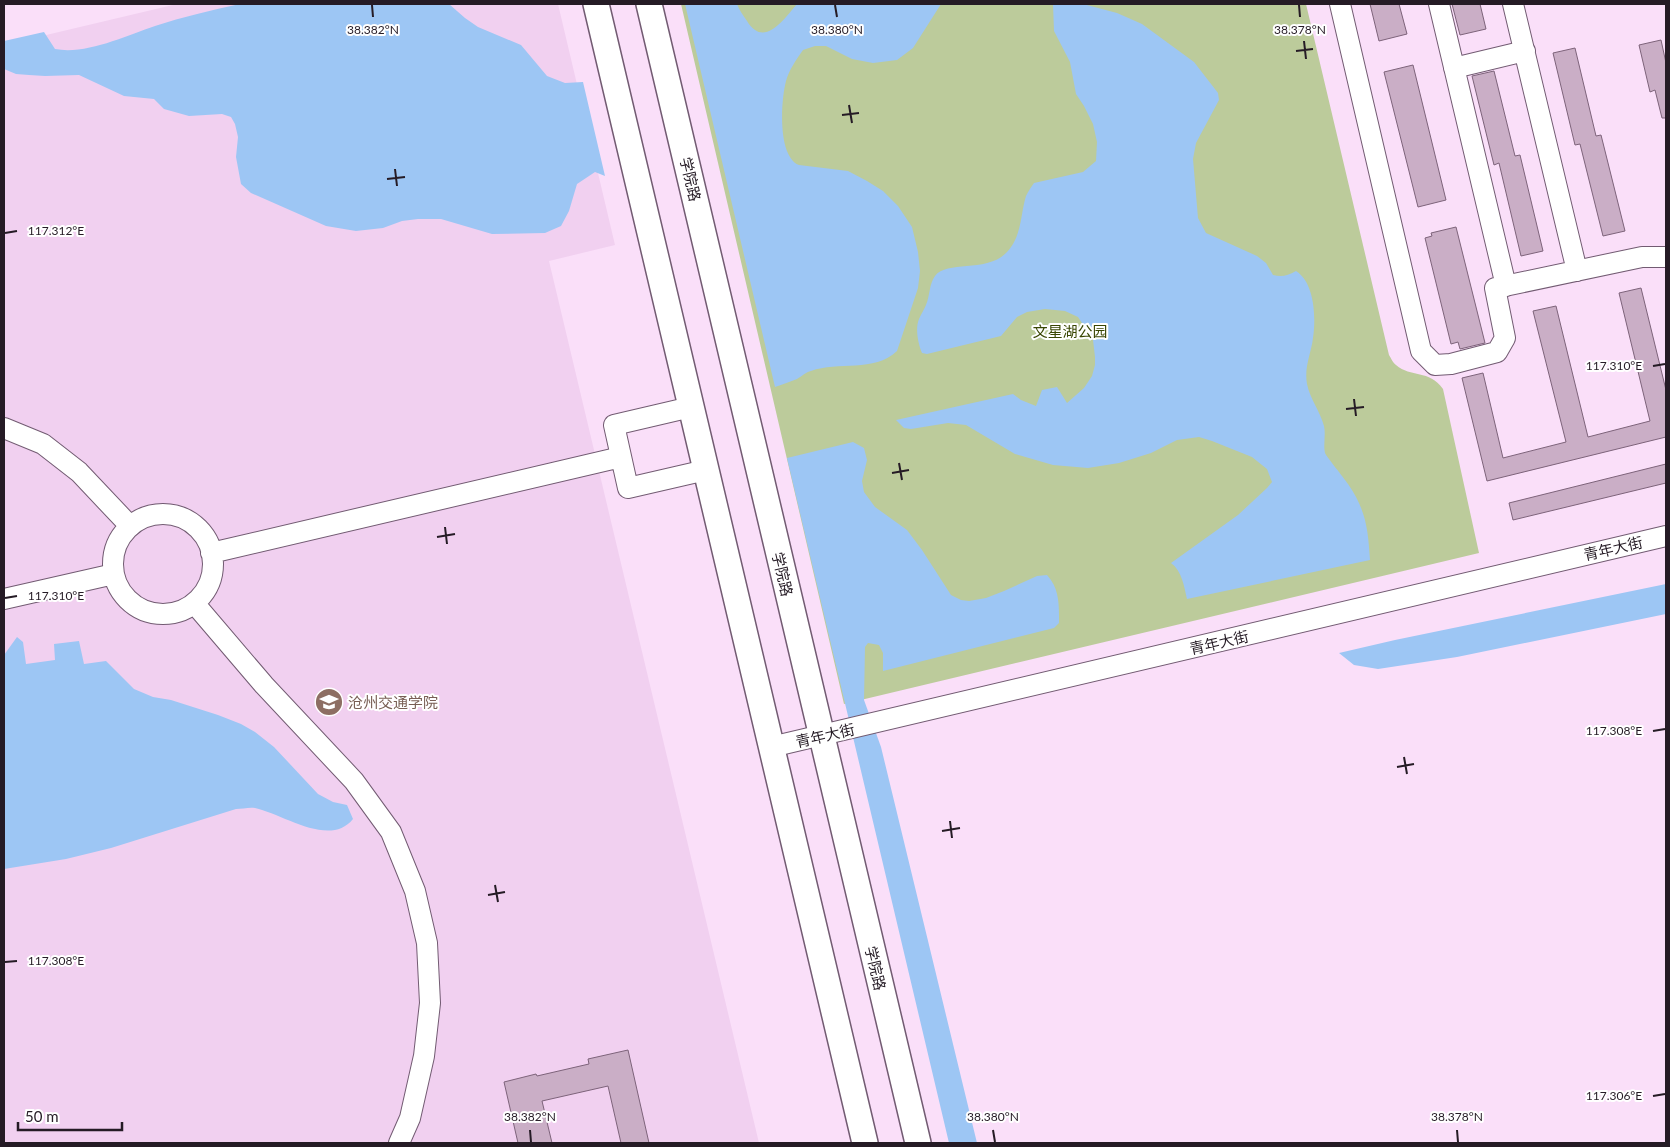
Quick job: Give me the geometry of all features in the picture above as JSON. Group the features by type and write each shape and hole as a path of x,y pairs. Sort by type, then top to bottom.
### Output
{"main road":[{"path":"596,4 865,1143"},
{"name":"学院路","path":"649,4 918,1143"}],"street":[{"path":"1340,4 1421,351 1435,365 1451,364 1497,352 1505,338 1495,288 1642,257 1666,257"},
{"path":"1439,4 1506,286"},
{"path":"1513,4 1577,271"},
{"path":"1454,68 1525,51"},
{"path":"691,407 614,425 628,488 706,470"},
{"path":"4,428 43,444 79,472 130,526"},
{"path":"211,553 621,457"},
{"path":"167,514 177,516 194,525 201,532 211,553 212,569 210,579 201,596 194,603 178,612 158,614 139,609 124,596 114,574 113,560 114,550 130,526 148,516 167,514"},
{"name":"青年大街","path":"771,747 1666,536"},
{"path":"4,599 114,574"},
{"path":"194,603 264,685 354,781 391,832 414,891 427,943 430,1003 424,1056 410,1118 399,1143"}],"shaded area":[{"name":"沧州交通学院","path":"177,4 558,4 615,245 549,261 759,1143 4,1143 4,45"}],"green space":[{"name":"文星湖公园","path":"681,4 1306,4 1389,355 1395,364 1402,369 1426,376 1438,383 1443,389 1479,553 844,704"}],"water":[{"path":"240,4 449,4 478,27 521,45 547,76 565,83 583,82 605,176 595,172 577,184 569,211 561,226 545,233 492,234 441,219 402,221 383,228 356,231 326,226 251,193 241,184 236,157 238,137 231,117 222,114 189,116 164,109 154,99 124,96 79,75 45,76 16,74 4,69 4,41 44,32 55,49 67,50 92,47 155,26"},
{"path":"685,4 737,4 753,29 767,32 774,29 797,4 941,4 913,48 897,60 873,63 852,59 826,46 815,46 803,50 795,61 784,90 782,127 787,151 792,160 799,165 848,171 867,181 883,191 898,206 912,227 920,271 918,288 897,351 888,358 867,364 822,368 775,387"},
{"path":"1053,4 1083,4 1117,13 1142,24 1194,62 1218,93 1219,100 1196,143 1193,159 1198,218 1206,233 1257,256 1266,263 1273,275 1284,276 1296,271 1307,284 1313,302 1314,321 1313,338 1306,372 1307,384 1324,426 1325,453 1359,502 1367,529 1370,560 1187,599 1180,574 1171,563 1238,515 1272,482 1267,469 1252,457 1199,437 1177,440 1151,453 1119,463 1088,468 1053,465 1015,454 966,425 948,423 911,429 904,428 896,420 1013,394 1021,400 1036,406 1042,390 1057,387 1067,403 1084,388 1092,376 1095,365 1093,340 1078,317 1065,311 1045,309 1027,312 1017,317 1001,336 927,354 922,353 917,336 918,323 935,276 948,268 978,265 998,259 1006,253 1015,240 1026,196 1034,183 1083,172 1096,161 1097,142 1093,124 1076,94 1070,62 1054,31"},
{"path":"853,442 864,448 867,460 862,481 864,492 875,507 907,530 951,595 961,600 969,601 986,598 1037,576 1047,575 1057,592 1059,623 1054,628 883,671 883,653 879,645 868,643 865,647 864,700 881,747 977,1143 949,1143 787,458"},
{"path":"1666,584 1666,614 1457,657 1378,669 1354,665 1339,653 1395,640"},
{"path":"17,637 23,642 26,664 55,660 54,644 79,641 84,664 106,661 134,689 153,697 171,700 241,724 274,747 318,794 333,802 347,805 353,819 343,827 332,830 319,830 255,808 236,809 111,848 66,859 4,869 4,655"}],"building":[{"path":"1370,4 1399,4 1407,34 1379,41"},
{"path":"1452,4 1480,4 1486,29 1460,35"},
{"path":"1661,40 1666,63 1666,118 1662,118 1655,90 1650,92 1639,45"},
{"path":"1575,48 1596,136 1601,135 1625,231 1603,236 1580,144 1575,145 1553,53"},
{"path":"1413,65 1446,200 1418,207 1384,72"},
{"path":"1494,71 1515,156 1520,155 1543,251 1521,256 1499,163 1494,165 1472,76"},
{"path":"1456,227 1485,343 1460,349 1458,342 1451,344 1425,238 1432,236 1431,233"},
{"path":"1641,288 1666,390 1666,437 1487,481 1462,378 1483,373 1503,458 1566,442 1533,311 1556,306 1588,437 1650,421 1619,293"},
{"path":"1666,464 1666,483 1513,520 1509,503"},
{"path":"628,1050 649,1143 621,1143 608,1086 542,1101 552,1143 518,1143 504,1082 589,1064 588,1059"}],"place":[{"name":"沧州交通学院","path":"329,702"}]}
